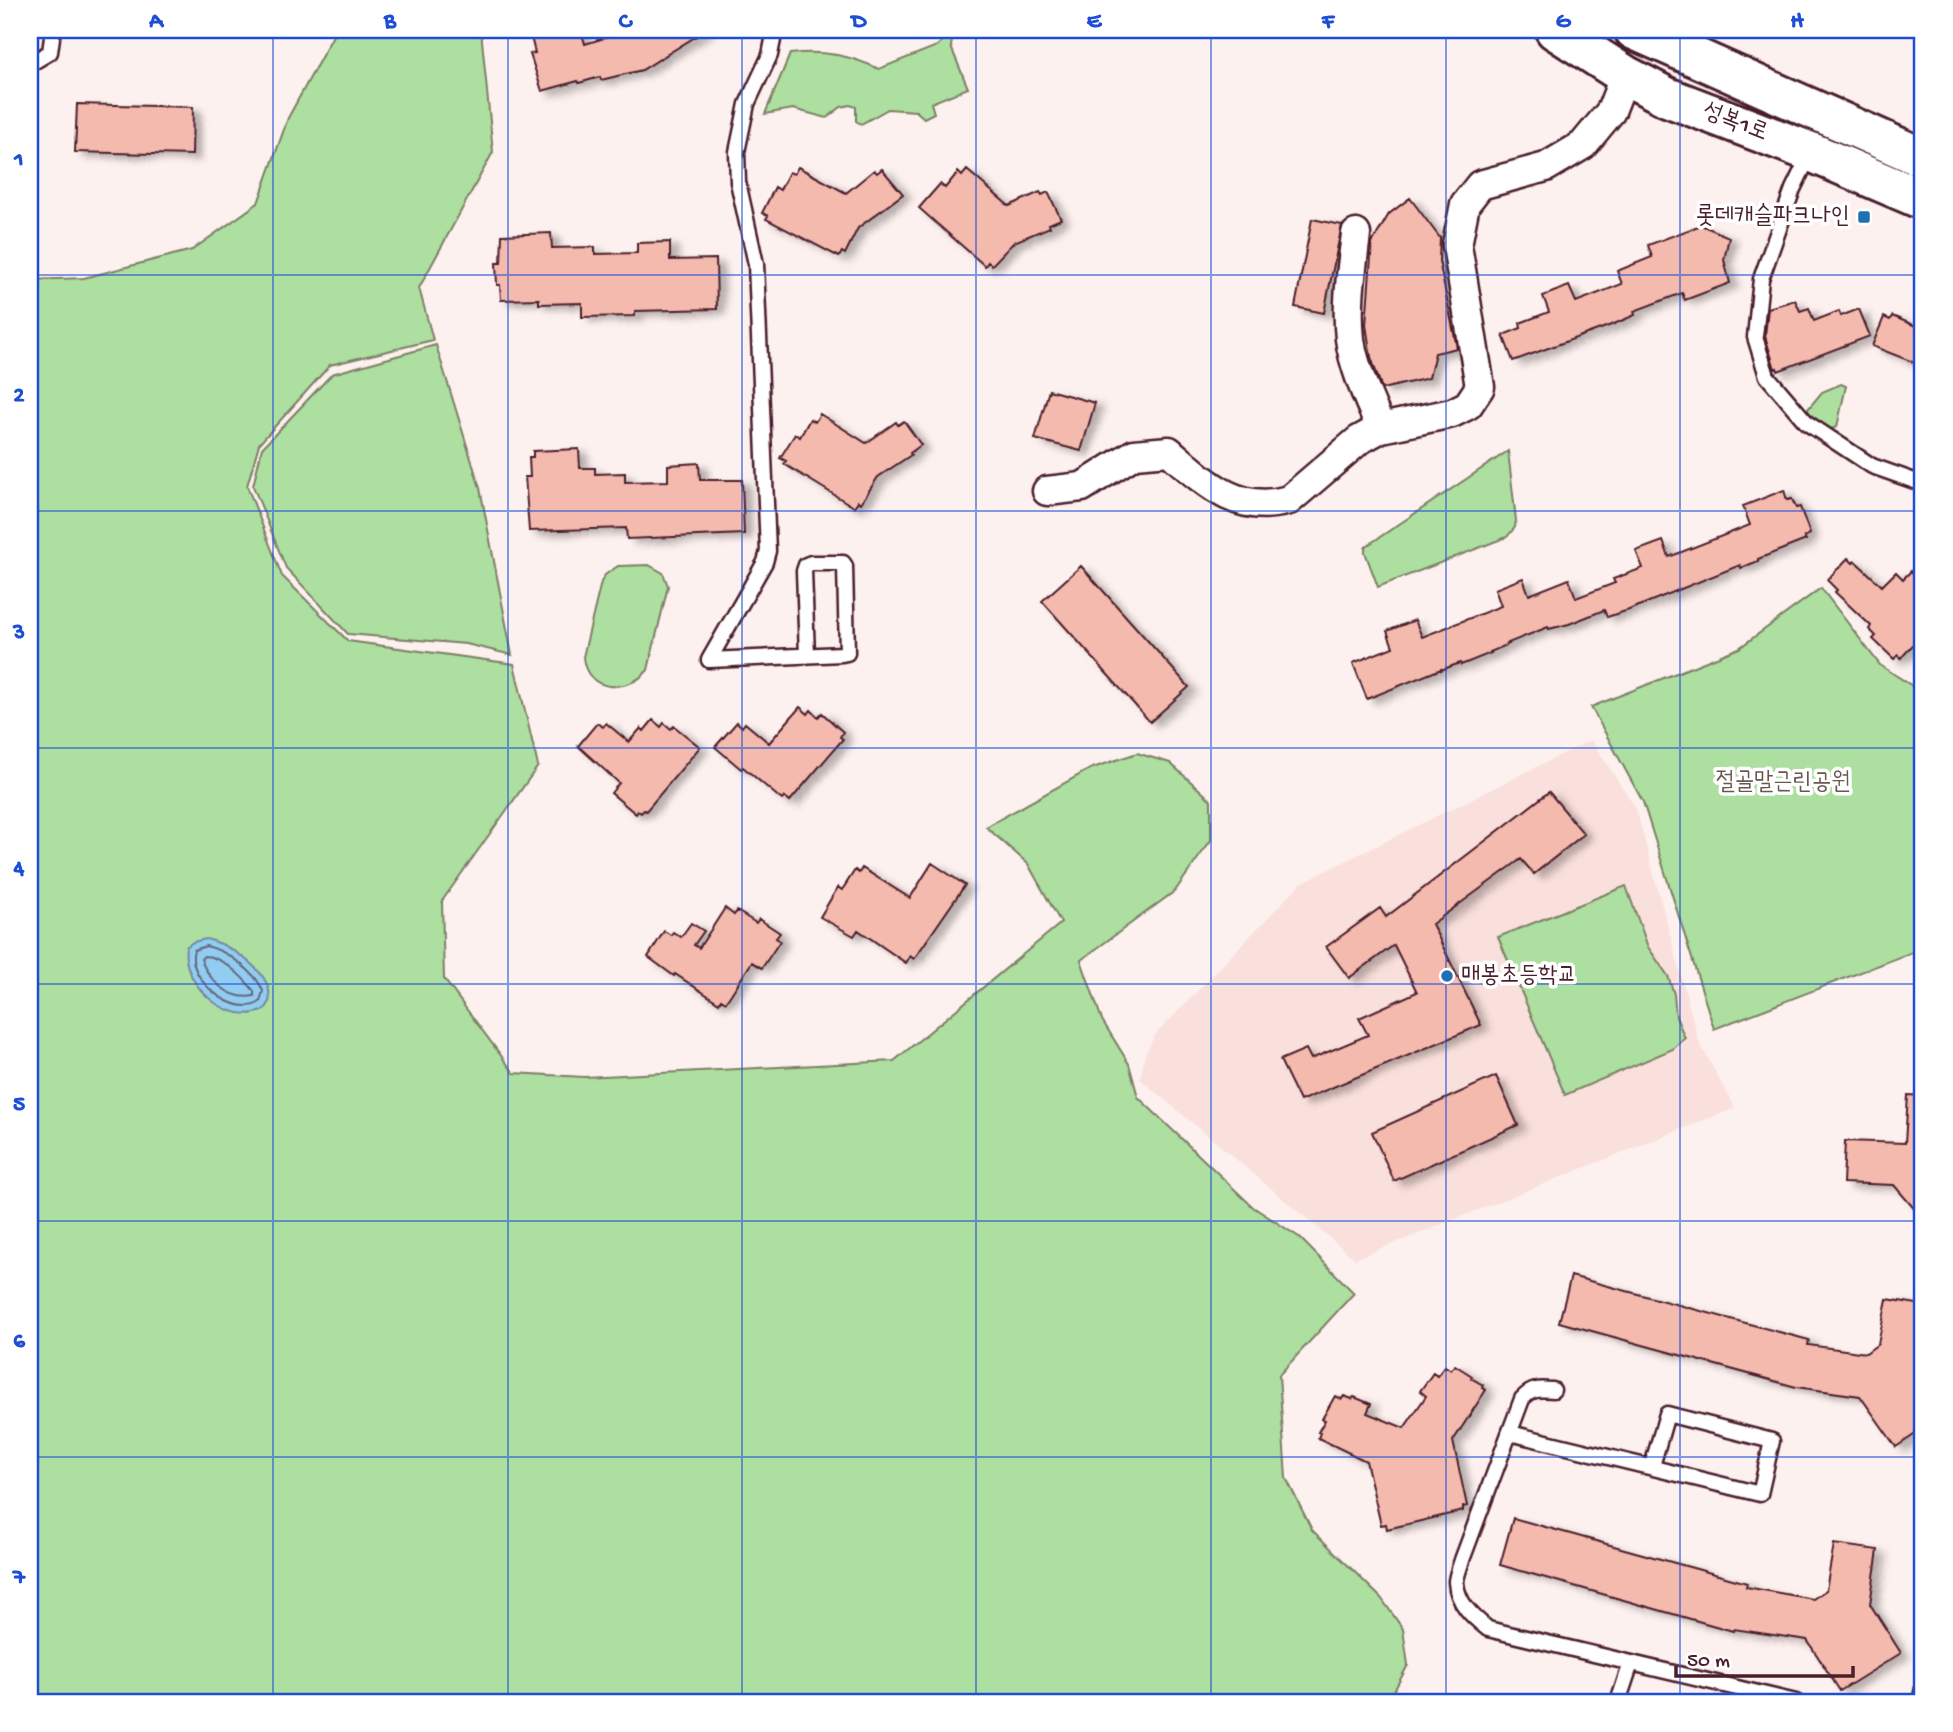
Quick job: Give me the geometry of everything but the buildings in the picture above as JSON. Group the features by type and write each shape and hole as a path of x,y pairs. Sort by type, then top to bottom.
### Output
{"street":[{"name":"성복1로","path":"1555,30 1625,75 1667,97 1923,158"},
{"name":"성복1로","path":"1634,30 1817,133 1923,200"},
{"path":"1047,491 1082,486 1134,454 1169,451 1212,487 1248,504 1275,504 1289,500 1359,440 1381,428 1452,413 1468,405 1480,387 1457,245 1465,204 1480,186 1546,167 1583,145 1611,111 1625,75"},
{"path":"1356,234 1348,297 1351,342 1367,396 1381,428"}],"lane":[{"path":"30,64 50,52 53,30"},
{"path":"775,30 770,54 747,104 737,152 737,182 753,248 757,278 768,551 765,562 709,660 807,656 847,653 843,563 806,565 807,656"},
{"path":"1817,133 1793,189 1761,279 1755,337 1767,376 1808,424 1872,466 1923,484"},
{"path":"1553,1391 1536,1388 1522,1399 1461,1560 1456,1582 1461,1601 1472,1616 1488,1629 1796,1702"},
{"path":"1510,1433 1760,1494 1772,1441 1667,1414 1651,1466"},
{"path":"1618,1702 1631,1663"},
{"path":"1920,1702 1923,1688"}],"shaded area":[{"name":"매봉초등학교","path":"1591,740 1636,808 1699,1042 1735,1108 1355,1259 1140,1079 1145,1054 1155,1035 1301,883"}],"green space":[{"path":"336,30 481,30 493,152 419,288 433,340 330,365 259,444 247,486 282,576 348,641 514,664 538,766 442,901 444,979 514,1073 584,1077 894,1061 1061,923 1028,864 986,827 1090,769 1137,753 1170,763 1211,800 1211,840 1175,891 1081,960 1102,1020 1129,1064 1138,1097 1253,1207 1299,1237 1354,1293 1279,1375 1286,1478 1312,1530 1381,1598 1403,1629 1408,1665 1388,1702 30,1702 30,280 84,278 192,250 258,203 288,118"},
{"path":"947,37 952,40 951,47 968,88 931,103 934,113 924,118 916,111 888,109 861,124 856,121 856,107 850,105 841,107 827,118 793,109 765,114 790,54 836,55 879,69 937,46"},
{"path":"436,345 480,488 512,655 466,644 348,634 286,568 253,486 262,448 332,374"},
{"path":"1841,384 1846,386 1837,427 1828,430 1803,415 1822,392"},
{"path":"1508,451 1516,520 1515,527 1507,537 1378,587 1365,547"},
{"path":"649,565 663,573 668,586 648,670 640,678 619,686 600,683 592,678 586,669 583,657 601,582 605,575 618,566"},
{"name":"절골말근린공원","path":"1821,588 1880,665 1923,693 1923,948 1714,1029 1643,802 1591,707 1739,648"},
{"path":"1626,886 1648,947 1668,976 1674,994 1676,1017 1685,1038 1673,1049 1565,1095 1498,937"}],"water":[{"path":"206,939 236,952 261,974 270,996 262,1011 242,1014 229,1010 217,1004 197,985 186,960 186,947"}],"place":[{"name":"롯데캐슬파크나인","path":"1864,217"},
{"name":"매봉초등학교","path":"1447,976"}]}
